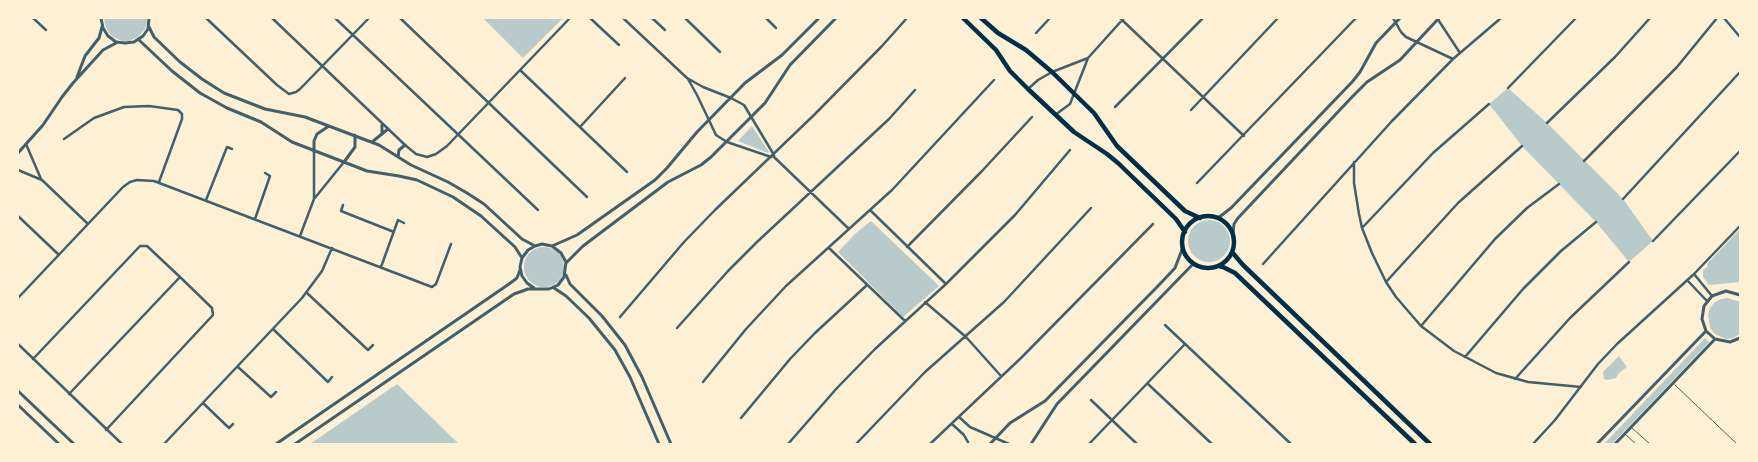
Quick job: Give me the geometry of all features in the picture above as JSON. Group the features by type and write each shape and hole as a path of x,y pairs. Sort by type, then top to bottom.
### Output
{"main road":[{"path":"963,18 996,50 1010,71 1028,89 1074,132 1112,159 1176,219 1185,232"},
{"path":"981,18 998,33 1026,50 1052,72 1099,119 1117,146 1185,210 1200,218"},
{"path":"1218,266 1229,258 1232,252 1233,234 1229,227 1218,218 1200,218 1194,221 1185,232 1183,239 1183,247 1187,256 1194,264 1210,268 1223,266 1235,273 1415,444"},
{"path":"1232,252 1243,265 1430,444"}],"street":[{"path":"34,18 46,30"},
{"path":"101,18 102,25 108,36 118,42 128,43 139,40 149,26"},
{"path":"149,18 149,26 154,37 180,62 224,93 261,108 301,115 372,142 400,159 467,193 484,204 522,239 535,246"},
{"path":"206,18 289,94 296,92 369,18"},
{"path":"272,18 382,125 420,156 431,156 441,152 570,18"},
{"path":"335,18 538,210"},
{"path":"400,18 490,102 587,197"},
{"path":"590,18 619,45"},
{"path":"623,18 687,78 744,106 773,156 849,229"},
{"path":"652,18 666,30"},
{"path":"685,18 720,52"},
{"path":"766,18 776,28"},
{"path":"552,246 577,235 655,180 745,83 782,55 820,18"},
{"path":"566,262 582,246 668,182 701,165 727,142 770,97 790,65 836,18"},
{"path":"620,316 684,242 726,199 773,156 882,46 907,18"},
{"path":"1036,33 1050,18"},
{"path":"1055,115 1070,104 1088,58 1122,18 1244,136"},
{"path":"1115,107 1204,18"},
{"path":"1191,110 1278,18"},
{"path":"1197,183 1356,18"},
{"path":"1393,18 1406,37 1453,59"},
{"path":"1218,218 1231,208 1353,81 1376,43 1400,18"},
{"path":"1233,234 1234,224 1238,218 1352,97 1367,82 1393,66 1438,18 1460,53"},
{"path":"1263,264 1354,162 1453,59 1501,18"},
{"path":"1508,88 1576,18"},
{"path":"1547,123 1615,58 1650,18"},
{"path":"1584,161 1671,73 1717,18"},
{"path":"1724,18 1740,37"},
{"path":"73,83 79,74 85,56 99,38 102,25"},
{"path":"139,40 172,71 200,93 232,110 261,122 292,142 367,171 411,178 444,192 477,213 516,248 522,258"},
{"path":"18,153 43,125 60,98 73,83 105,49 118,42"},
{"path":"1028,89 1038,80 1052,72 1088,58"},
{"path":"520,70 627,172"},
{"path":"1622,199 1740,72"},
{"path":"580,127 625,78"},
{"path":"687,78 716,135 727,142 773,156"},
{"path":"703,382 746,329 792,281 916,166 994,80"},
{"path":"677,328 751,248 889,119 915,90"},
{"path":"1362,228 1433,153 1489,104"},
{"path":"64,139 94,118 124,107 154,106 178,110 182,114 182,119 158,182"},
{"path":"907,247 982,172 1032,117"},
{"path":"382,125 382,132"},
{"path":"314,199 314,141 317,134 330,126"},
{"path":"372,142 388,129"},
{"path":"300,236 314,199 355,146 355,135"},
{"path":"400,141 398,153 400,159"},
{"path":"26,144 42,180"},
{"path":"400,148 405,145"},
{"path":"1386,282 1458,203 1522,146"},
{"path":"206,200 227,147 232,149"},
{"path":"788,444 837,388 1015,215 1070,150"},
{"path":"1653,241 1740,151"},
{"path":"1354,162 1354,183 1362,228 1386,282 1405,309 1421,326 1454,351 1496,373 1528,382 1581,387"},
{"path":"18,170 42,180 88,224"},
{"path":"254,219 270,176 264,174"},
{"path":"18,298 123,187 133,181 140,180 158,182 434,286 451,244"},
{"path":"1421,326 1495,239 1527,208 1559,184"},
{"path":"343,205 341,211 394,232"},
{"path":"856,444 912,384 1004,302 1091,208"},
{"path":"870,210 946,284"},
{"path":"18,216 59,255"},
{"path":"381,267 398,220 404,223"},
{"path":"1464,357 1530,282 1561,251 1596,222"},
{"path":"930,444 1153,224"},
{"path":"1533,444 1598,364 1617,344 1694,274 1740,226"},
{"path":"276,444 517,278 522,258 526,252 535,246 545,244 552,246 561,253 566,262 565,274 560,283 553,288 543,290 534,288 527,283 520,269"},
{"path":"33,359 138,247 143,245 147,246 211,307 213,314 106,430"},
{"path":"990,444 1010,423 1045,401 1158,286 1175,268 1183,247"},
{"path":"166,444 274,330 307,292 322,271 332,248"},
{"path":"829,248 904,321"},
{"path":"1514,379 1570,318 1629,262"},
{"path":"1031,444 1057,404 1194,264"},
{"path":"565,274 570,284 602,316 625,345 639,371 671,444"},
{"path":"1694,274 1712,296"},
{"path":"69,394 180,277"},
{"path":"1686,280 1707,301"},
{"path":"741,418 796,353 867,285"},
{"path":"296,444 500,303 518,292 534,288"},
{"path":"553,288 562,292 583,312 602,331 615,350 630,377 659,444"},
{"path":"1739,340 1722,342 1715,339 1703,325 1702,312 1707,301 1712,296 1726,291 1740,295"},
{"path":"307,292 368,350 373,345"},
{"path":"924,302 966,337 1001,376"},
{"path":"1165,325 1290,444"},
{"path":"274,330 328,382 332,377"},
{"path":"1597,444 1706,330"},
{"path":"1616,444 1715,339"},
{"path":"18,344 122,444"},
{"path":"1089,444 1185,344"},
{"path":"238,366 271,397 276,392"},
{"path":"1148,383 1212,444"},
{"path":"18,391 74,444"},
{"path":"1091,400 1137,444"},
{"path":"204,404 229,428 233,424"},
{"path":"18,405 59,444"},
{"path":"958,417 970,427 1009,444"},
{"path":"952,424 964,435 969,444"}],"lane":[{"path":"1673,383 1738,444"},
{"path":"1632,427 1650,444"},
{"path":"1625,434 1636,444"}],"shaded area":[{"path":"104,18 147,18 147,22 145,29 138,37 129,41 122,41 109,33"},
{"path":"483,18 563,18 523,58"},
{"path":"1508,88 1547,123 1623,199 1653,241 1629,262 1596,222 1522,146 1489,104"},
{"path":"752,126 769,152 768,153 738,141"},
{"path":"1209,220 1224,226 1230,241 1224,256 1209,262 1194,256 1188,241 1194,226"},
{"path":"871,221 939,286 903,317 838,252"},
{"path":"1740,229 1740,282 1709,285 1703,277 1703,270 1708,267 1707,264"},
{"path":"548,247 555,250 561,256 564,267 563,275 555,284 548,287 540,287 533,284 525,275 524,263 527,256 536,248"},
{"path":"1728,298 1740,302 1740,334 1726,339 1715,334 1710,328 1708,315 1714,303"},
{"path":"1705,338 1709,342 1612,444 1604,444"},
{"path":"1619,356 1627,367 1616,378 1604,379 1603,372"},
{"path":"397,384 459,444 310,444"}]}
